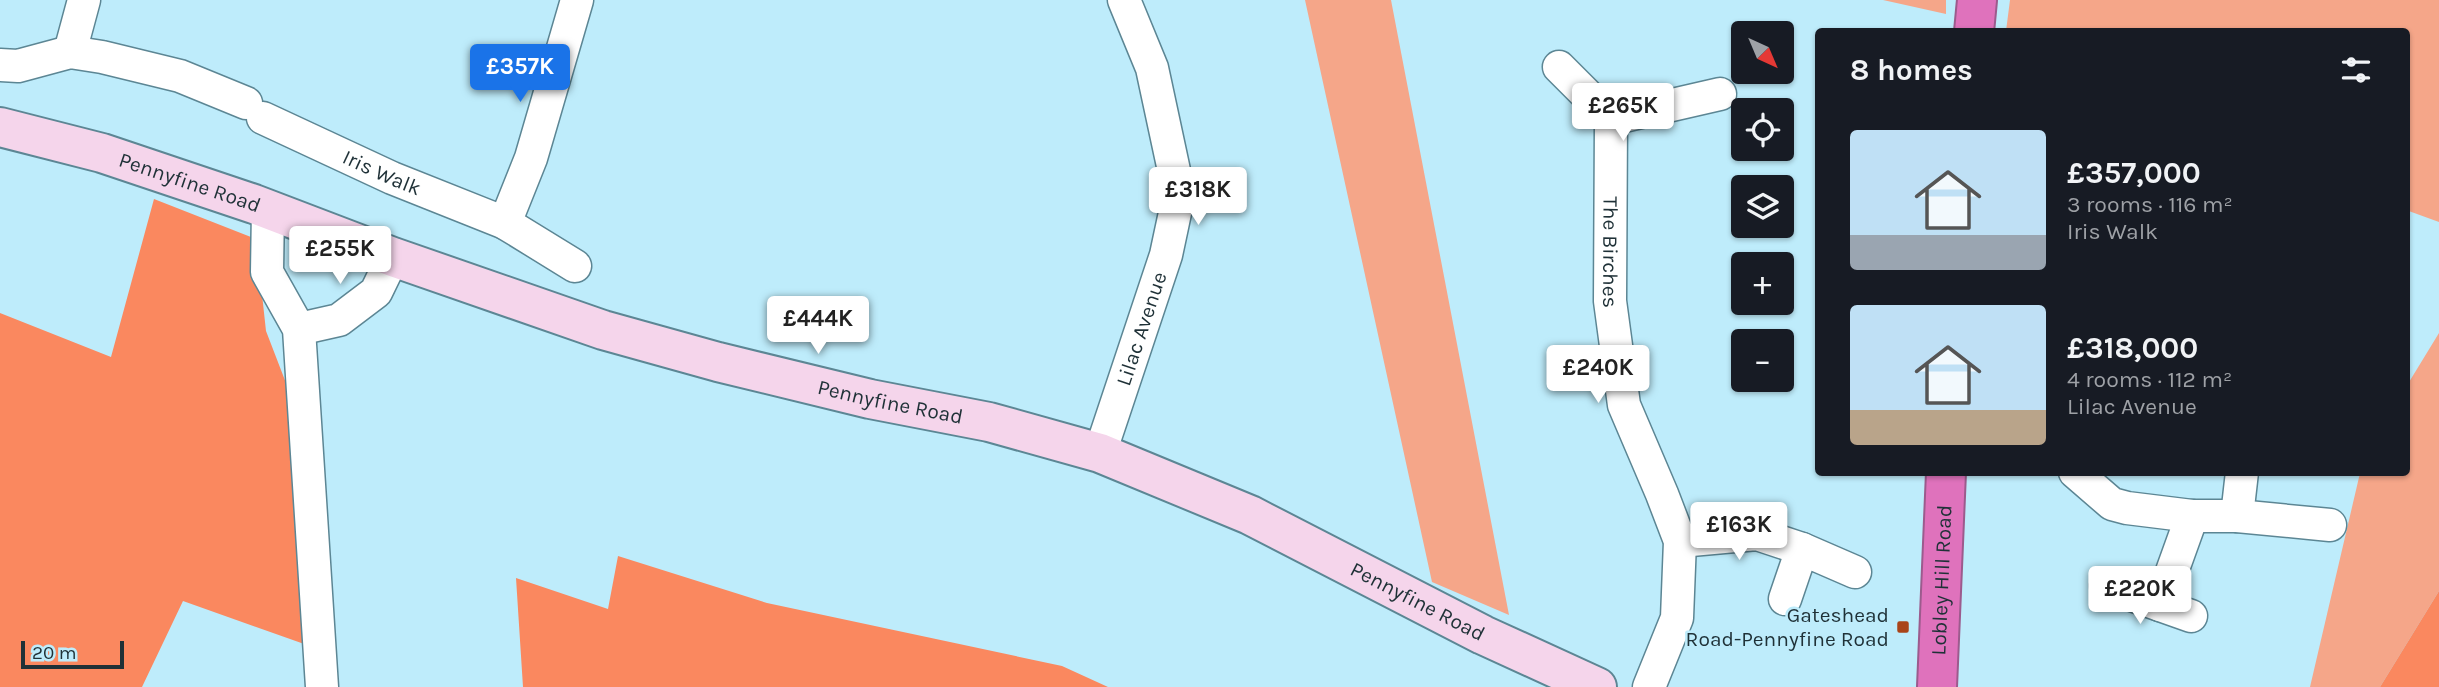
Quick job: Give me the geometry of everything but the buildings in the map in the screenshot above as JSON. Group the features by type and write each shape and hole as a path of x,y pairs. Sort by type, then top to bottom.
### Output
{"highway":[{"path":"1974,28 1977,0"},
{"name":"Lobley Hill Road","path":"1937,687 1946,476"}],"street":[{"path":"0,65 18,66 70,52 84,0"},
{"path":"505,223 531,158 577,0"},
{"name":"Lilac Avenue","path":"1100,453 1166,255 1179,194 1152,68 1124,0"},
{"name":"Iris Walk","path":"70,52 180,76 392,177 505,223 575,266"},
{"path":"1559,67 1611,118 1720,94"},
{"name":"The Birches","path":"1611,118 1610,301 1624,405 1680,541 1677,618 1649,687"},
{"name":"Pennyfine Road","path":"0,127 102,153 268,209 393,257 603,330 718,362 870,399 989,422 1100,453 1250,515 1483,635 1597,687"},
{"path":"268,209 267,272 299,329 322,687"},
{"path":"299,329 339,320 376,292 393,257"},
{"path":"2080,476 2112,504 2127,508 2192,516 2237,516 2330,525"},
{"path":"2237,516 2242,476"},
{"path":"2160,605 2192,516"},
{"path":"1680,541 1758,534 1855,572"},
{"path":"1786,599 1802,549"},
{"path":"2106,586 2191,616"}],"shaded area":[{"path":"1305,0 1391,0 1509,615 1432,582"},
{"path":"1883,0 1946,0 1946,14"},
{"path":"2010,0 2439,0 2439,222 2410,211 2410,28 2006,28"},
{"path":"154,199 256,239 266,331 296,409 307,645 183,601 142,687 0,687 0,313 111,357"},
{"path":"2439,333 2439,591 2380,687 2310,687 2359,476 2410,476 2410,380"},
{"path":"618,556 767,603 1062,666 1108,687 523,687 516,578 608,609"},
{"path":"2439,591 2439,687 2380,687"}],"place":[{"name":"Gateshead Road-Pennyfine Road","path":"1903,627"}]}
